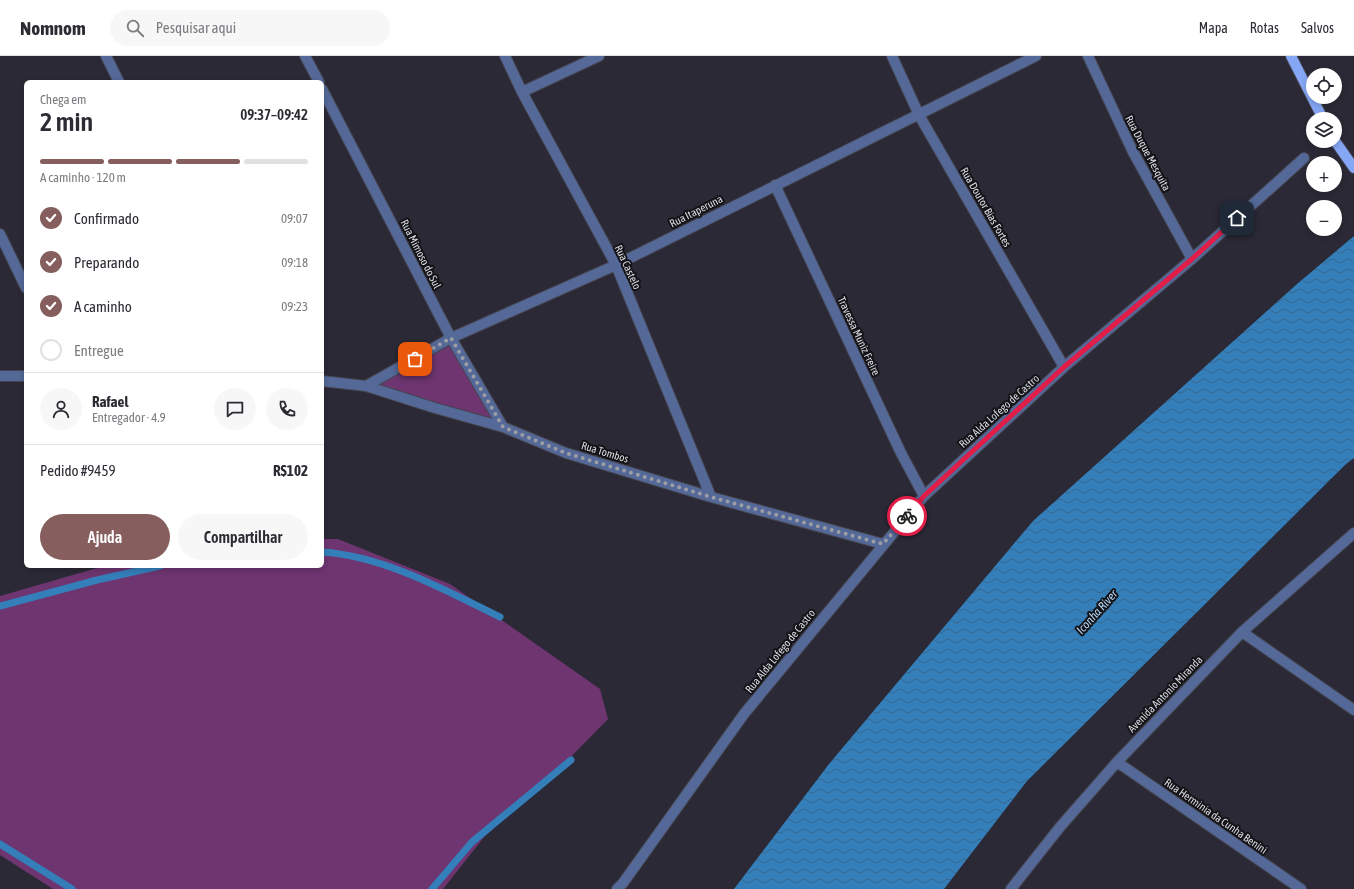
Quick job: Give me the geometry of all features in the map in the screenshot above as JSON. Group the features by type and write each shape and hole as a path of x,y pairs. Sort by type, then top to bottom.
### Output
{"main road":[{"path":"1291,56 1319,112"},
{"path":"1340,148 1354,168"}],"street":[{"path":"106,56 118,80"},
{"path":"305,56 318,80"},
{"name":"Rua Castelo","path":"505,56 522,92 616,265 711,497"},
{"path":"522,92 599,56"},
{"name":"Rua Doutor Bias Fortes","path":"892,56 918,115 1064,367"},
{"name":"Rua Itaperuna","path":"366,386 451,338 616,265 1036,56"},
{"name":"Rua Duque Mesquita","path":"1088,56 1132,150 1192,259"},
{"name":"Rua Mimoso do Sul","path":"324,92 451,338 503,427"},
{"name":"Rua Alda Lofego de Castro","path":"617,889 623,883 744,714 924,496 1064,367 1192,259 1304,158"},
{"name":"Travessa Muniz Freire","path":"775,185 901,452 924,496"},
{"path":"0,234 24,284"},
{"path":"0,376 24,376"},
{"name":"Rua Tombos","path":"324,381 366,386 435,408 503,427 566,453 711,497 883,544"},
{"name":"Avenida Antonio Miranda","path":"1011,889 1060,827 1117,762 1242,632 1354,533"},
{"path":"1242,632 1354,710"},
{"name":"Rua Herminia da Cunha Benini","path":"1117,762 1301,889"}],"shaded area":[{"path":"451,338 503,427 366,386"},
{"path":"324,539 338,539 450,584 600,689 608,719 557,771 485,836 443,889 53,889 0,855 0,596 97,568 324,568"}],"water":[{"name":"Iconha River","path":"1354,236 1354,458 1346,464 1027,781 944,889 734,889 829,764 1033,521 1297,284"}],"waterway":[{"path":"324,552 368,560 391,567 436,586 500,617"},
{"path":"0,606 97,580 151,568"},
{"path":"432,889 472,842 571,760"},
{"path":"0,844 72,889"}],"way so far":[{"path":"415,359 451,338 503,427 566,453 711,497 883,544 907,516"}],"route":[{"path":"907,516 924,496 1064,367 1192,259 1237,218"}]}
